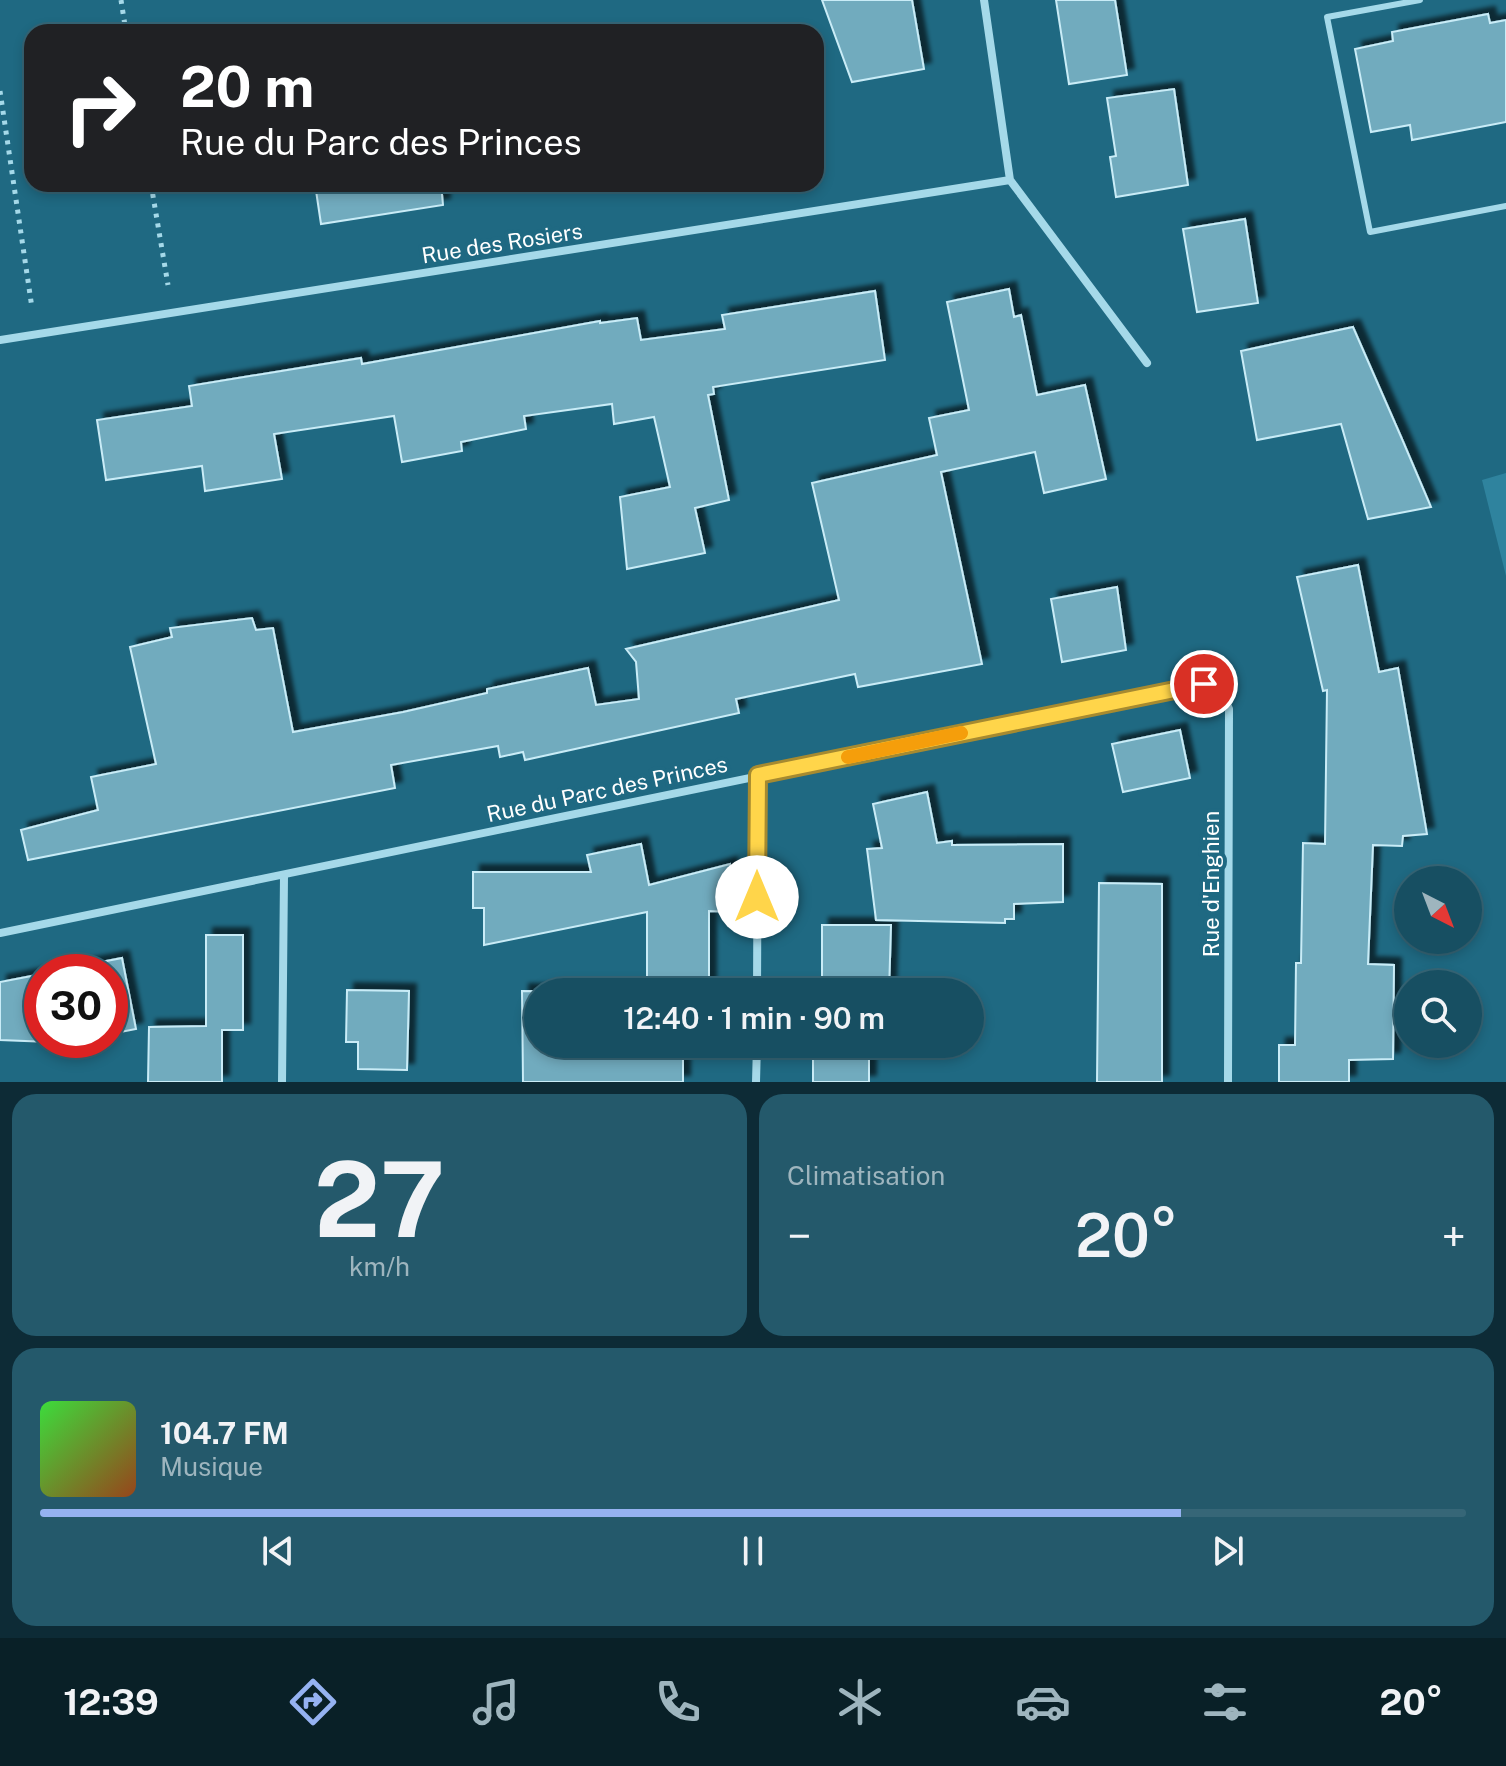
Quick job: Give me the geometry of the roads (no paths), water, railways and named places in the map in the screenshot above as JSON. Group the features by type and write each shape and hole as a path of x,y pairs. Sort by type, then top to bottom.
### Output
{"street":[{"path":"984,0 1010,180 1147,363"},
{"name":"Rue des Rosiers","path":"0,340 1010,180"},
{"name":"Rue du Parc des Princes","path":"0,933 1204,684 1220,689"},
{"name":"Rue d'Enghien","path":"1220,689 1229,709 1228,1082"},
{"path":"757,978 758,775"},
{"path":"282,1082 284,876"},
{"path":"756,1082 757,1058"}],"lane":[{"path":"1420,0 1327,17 1370,232 1506,206"}]}
